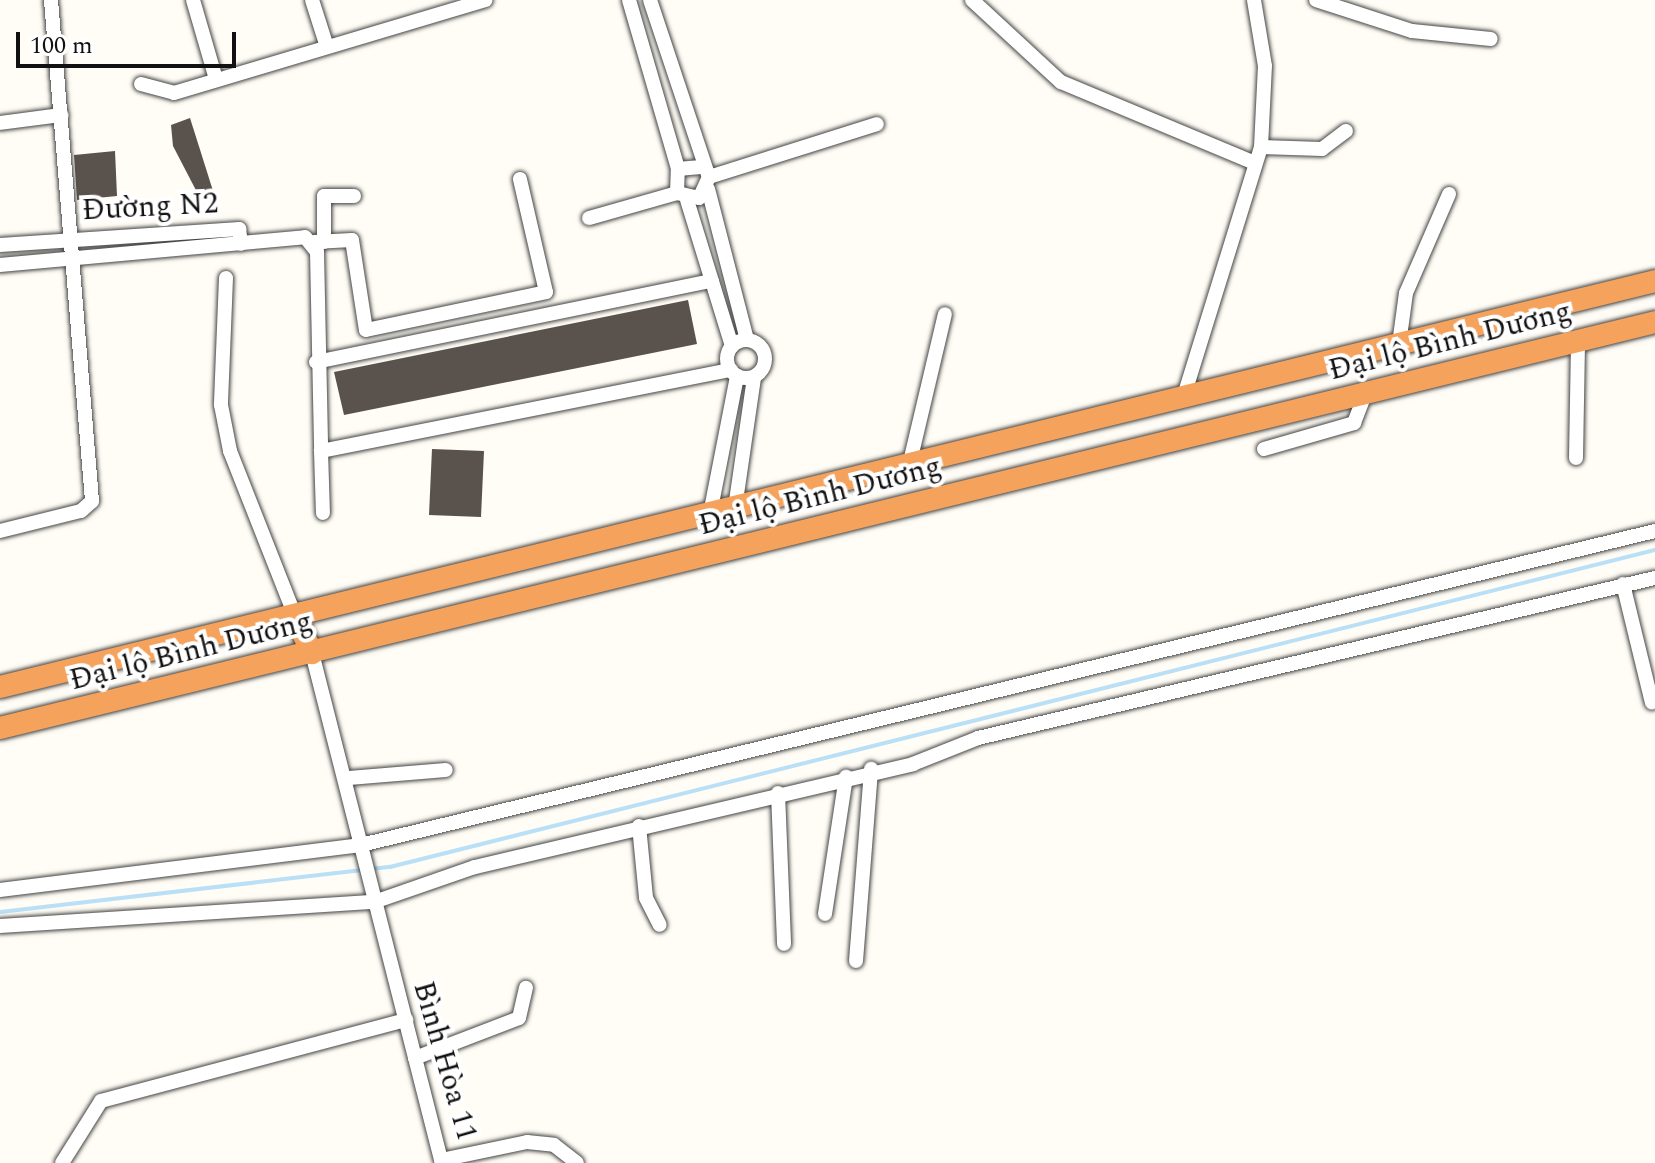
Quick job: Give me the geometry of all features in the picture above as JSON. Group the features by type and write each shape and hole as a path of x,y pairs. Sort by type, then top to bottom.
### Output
{"highway":[{"name":"Đại lộ Bình Dương","path":"0,687 1655,281"},
{"name":"Đại lộ Bình Dương","path":"0,728 1655,322"},
{"path":"735,508 745,546"},
{"path":"710,514 720,552"},
{"path":"295,616 312,653"}],"street":[{"path":"0,531 81,511 92,501 51,0"},
{"path":"193,0 216,79"},
{"path":"312,0 327,47"},
{"path":"141,84 174,93 327,47 440,6 485,0"},
{"path":"629,0 678,169 682,196 732,346 734,373 710,514"},
{"path":"650,0 706,178 747,340 764,351 754,377 735,508"},
{"path":"972,0 1061,82 1255,163"},
{"path":"1183,399 1261,147 1265,66 1254,0"},
{"path":"1316,0 1412,31 1491,39"},
{"path":"0,123 61,115"},
{"path":"589,218 682,196 706,178 877,124"},
{"path":"1261,147 1322,149 1346,131"},
{"path":"678,169 706,178"},
{"path":"241,244 296,235 319,242 352,240 366,330 546,292 520,179"},
{"path":"1399,344 1406,293 1449,194"},
{"path":"323,513 316,362 319,242 324,196 354,196"},
{"name":"Đường N2","path":"0,245 70,237 239,229 241,244 0,265"},
{"path":"226,278 221,405 230,451 295,616"},
{"path":"316,362 712,281"},
{"path":"909,466 945,314"},
{"path":"732,346 747,340"},
{"path":"1576,458 1578,341"},
{"path":"321,451 734,373 754,377"},
{"path":"1264,449 1354,423 1356,405 1369,392"},
{"path":"0,890 361,845 1655,531"},
{"path":"0,926 374,896 639,826 1655,578"},
{"path":"1623,584 1652,703"},
{"name":"Bình Hòa 11","path":"312,653 349,778 361,845 415,1058 436,1162 527,1142 554,1145 577,1163"},
{"path":"856,961 871,769"},
{"path":"349,778 446,770"},
{"path":"825,914 846,777"},
{"path":"778,793 784,944"},
{"path":"639,826 646,898 660,925"},
{"path":"415,1058 519,1018 526,988"},
{"path":"62,1163 101,1101 406,1020"}],"building":[{"path":"190,118 214,194 200,198 173,146 171,125"},
{"path":"115,151 117,196 77,200 74,155"},
{"path":"688,300 697,344 344,415 334,372"},
{"path":"432,449 484,451 481,517 429,515"}],"waterway":[{"path":"0,912 390,867 1655,550"}]}
